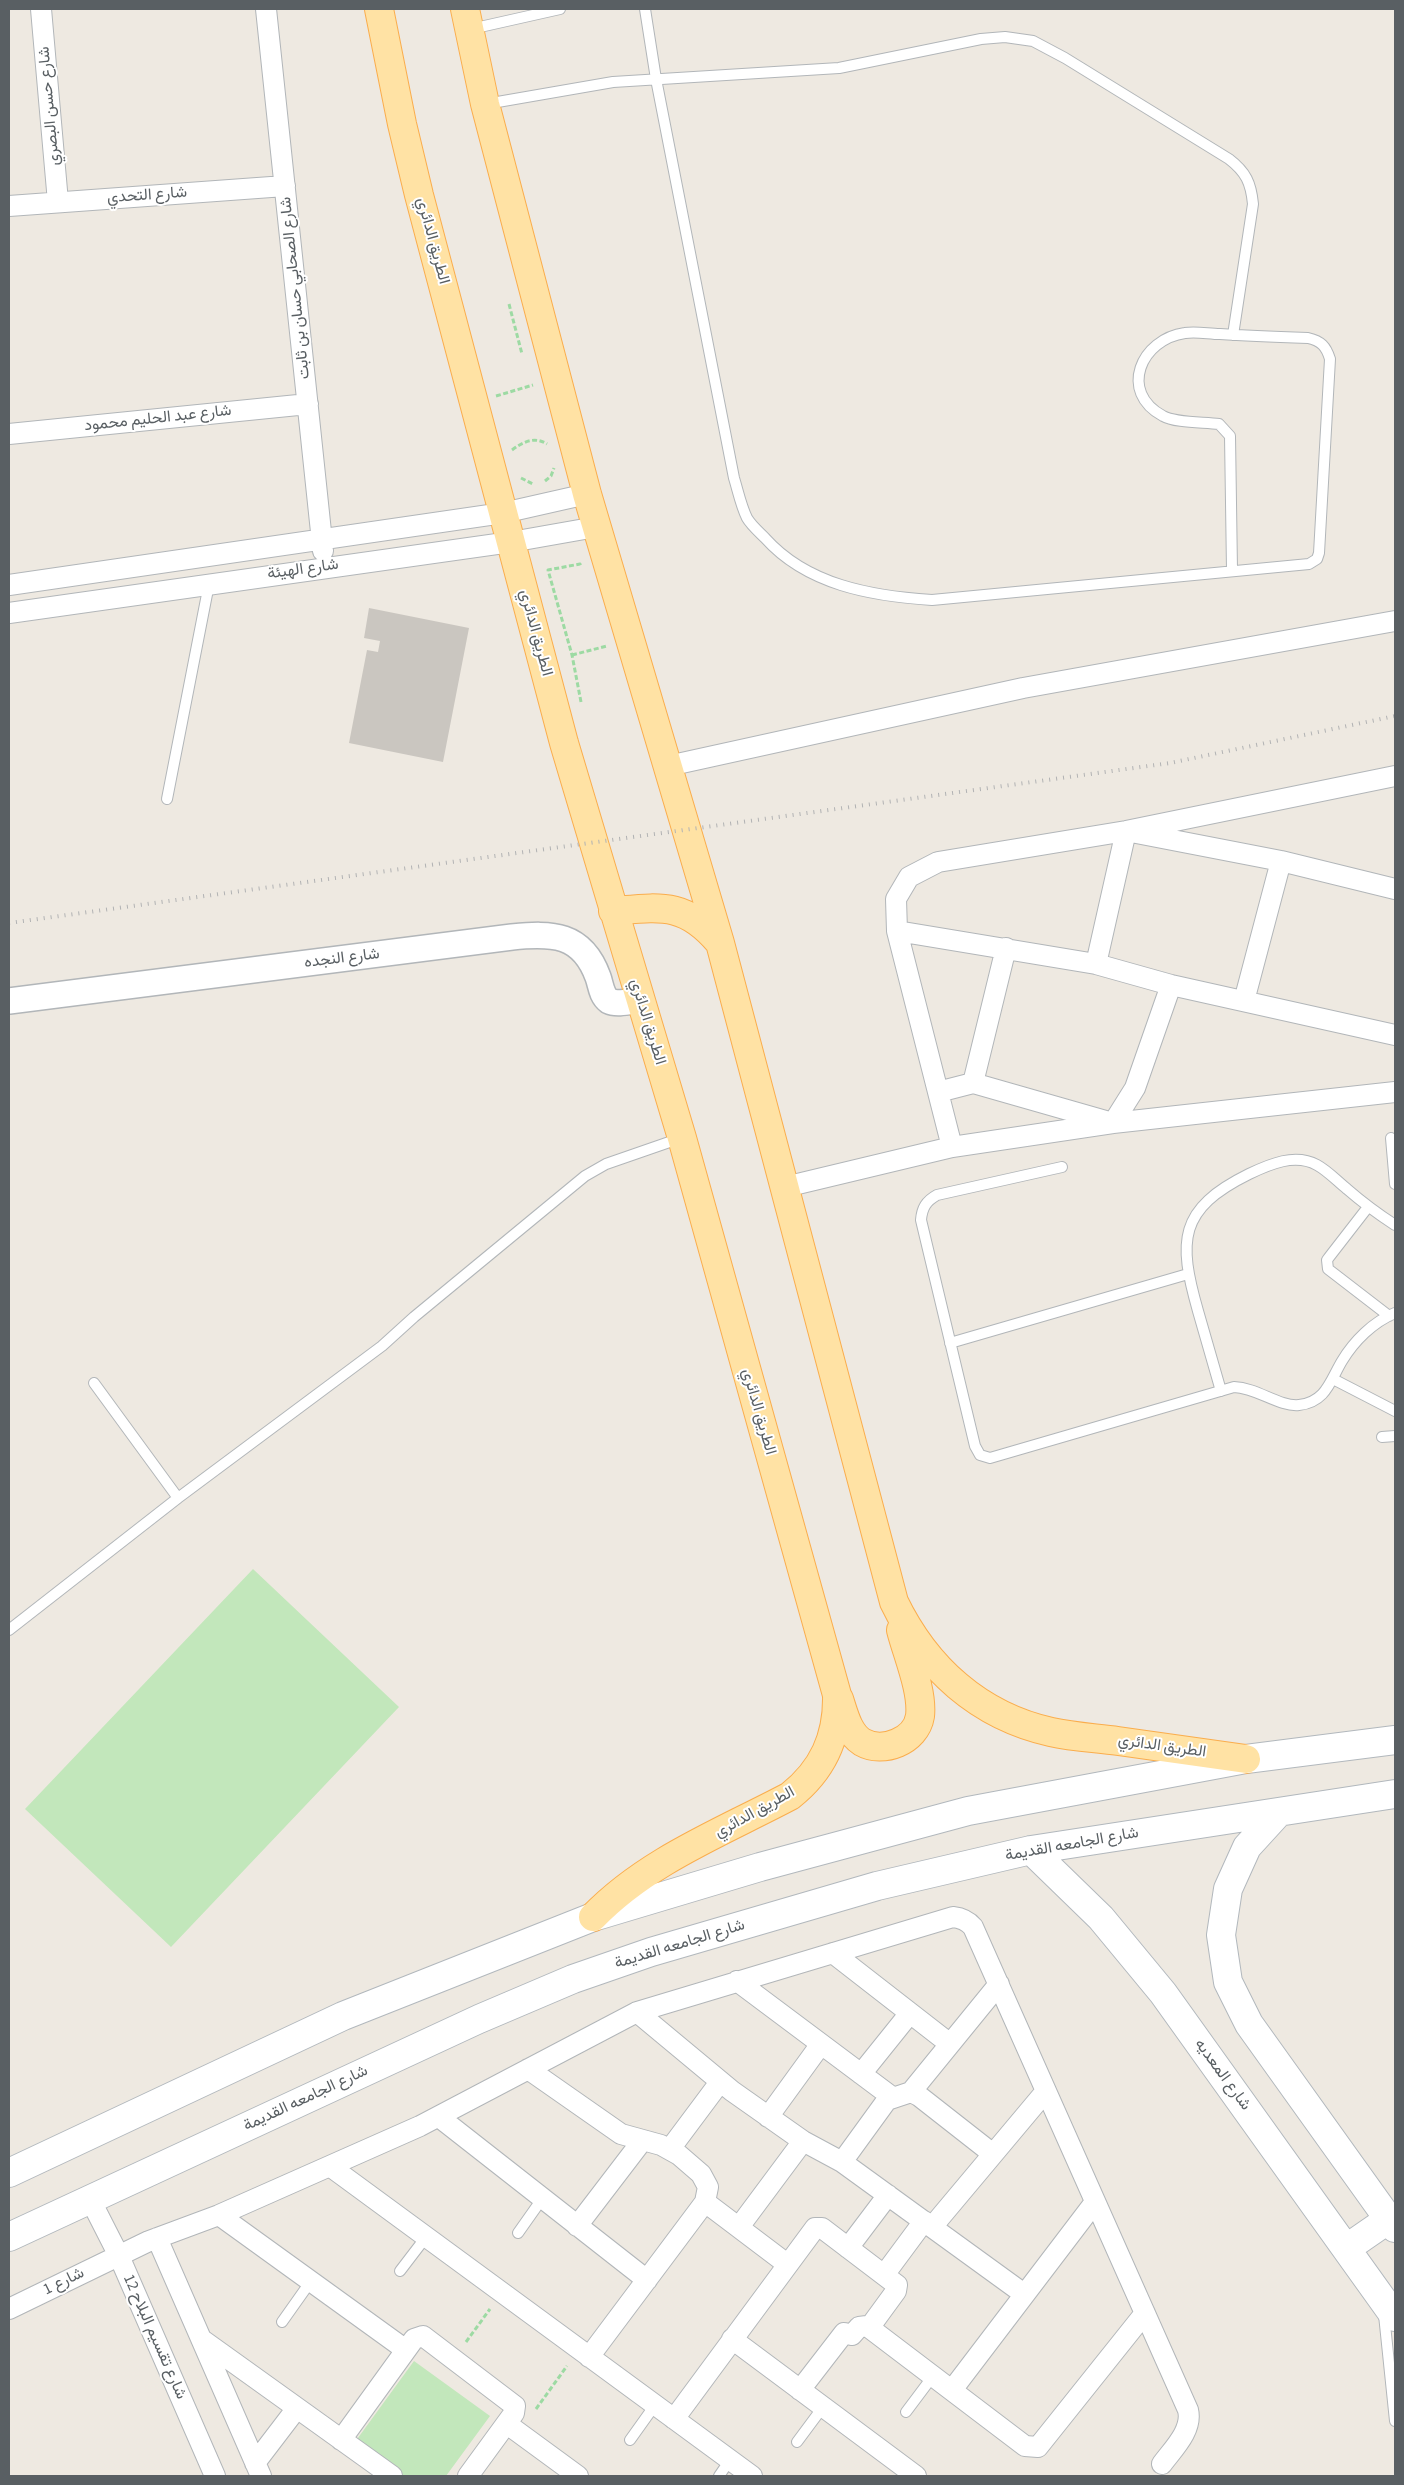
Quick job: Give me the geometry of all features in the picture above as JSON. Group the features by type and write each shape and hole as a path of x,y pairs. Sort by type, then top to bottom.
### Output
{"main road":[{"name":"الطريق الدائري","path":"379,9 419,195 489,401 503,514 564,743 682,1138 838,1695 836,1721 830,1746 822,1762 802,1786 790,1796 645,1872 609,1900 593,1917"},
{"name":"الطريق الدائري","path":"467,19 541,386 587,494 720,943 894,1602 917,1644 943,1674 967,1695 1008,1718 1052,1732 1246,1759"},
{"path":"613,911 662,908 685,913 705,925 720,943"},
{"path":"838,1695 850,1729 862,1742 880,1747 897,1744 912,1734 920,1718 919,1700 894,1602"},
{"path":"9,2173 343,2016 593,1917 760,1867 968,1811 1246,1759 1395,1740"},
{"name":"شارع الجامعه القديمة","path":"9,2237 470,2023 573,1979 651,1952 877,1886 1031,1850 1395,1794"},
{"path":"1279,1812 1247,1847 1228,1889 1221,1935 1228,1982 1249,2024 1392,2224 1347,2248"},
{"name":"شارع المعديه","path":"1031,1850 1101,1918 1139,1962 1389,2308"}],"street":[{"name":"شارع حسن البصري","path":"42,9 58,202"},
{"name":"شارع الصحابي حسان بن ثابت","path":"266,9 325,567"},
{"name":"شارع التحدي","path":"9,206 285,186"},
{"name":"شارع عبد الحليم محمود","path":"9,434 308,404"},
{"name":"شارع الهيئة","path":"9,584 503,514 587,494"},
{"name":"شارع الهيئة","path":"9,613 511,542 596,527"},
{"path":"668,766 1023,688 1395,621"},
{"path":"952,1147 897,932 896,899 908,877 938,862 1126,831 1395,776"},
{"path":"1126,831 1280,861 1395,889"},
{"path":"1096,964 1126,831"},
{"path":"1244,1001 1280,861"},
{"path":"897,932 1006,948 1096,964 1171,984 1395,1034"},
{"name":"شارع النجده","path":"9,1001 512,937 550,934 567,939 584,952 591,962 603,995 608,1000 614,1003 640,1000"},
{"path":"972,1083 1006,948"},
{"path":"1113,1123 1135,1088 1171,984"},
{"path":"938,1092 972,1083 1113,1123"},
{"path":"784,1187 952,1147 1113,1123 1395,1092"},
{"name":"شارع 1","path":"9,2309 157,2238 219,2215 331,2167 439,2117 637,2012 833,1953 959,1918 974,1927 1190,2419 1188,2427 1162,2464"},
{"path":"833,1953 950,2044"},
{"path":"738,1981 861,2074 901,2095 919,2096 993,2154"},
{"path":"842,2162 884,2103 901,2095 950,2044 999,1984"},
{"path":"637,2012 720,2082 768,2117 803,2141 842,2162 1024,2294"},
{"path":"861,2074 910,2012"},
{"path":"768,2117 821,2044"},
{"path":"528,2069 622,2134 670,2149 706,2180 708,2187 705,2202 647,2280 584,2353"},
{"path":"670,2149 720,2082"},
{"path":"884,2275 993,2154 1046,2091"},
{"path":"439,2117 647,2280"},
{"path":"577,2226 642,2141"},
{"path":"739,2227 803,2141"},
{"path":"331,2167 674,2419 724,2468 752,2476"},
{"path":"848,2248 888,2195"},
{"name":"شارع تقسيم البلاح 12","path":"90,2199 119,2256 215,2476"},
{"path":"705,2202 787,2264"},
{"path":"952,2390 1095,2202"},
{"path":"219,2215 406,2350"},
{"path":"674,2419 813,2229 817,2227 822,2228 895,2283 897,2289 869,2328"},
{"path":"157,2238 258,2470"},
{"path":"800,2390 844,2333 852,2335 861,2326 869,2328 1026,2446 1038,2447 1144,2313"},
{"path":"341,2440 414,2339 420,2336 515,2406 512,2428 468,2476"},
{"path":"201,2339 392,2476"},
{"path":"732,2340 916,2476"},
{"path":"258,2470 297,2408"},
{"path":"512,2428 578,2476"}],"lane":[{"path":"467,19 560,9"},
{"path":"645,9 656,79 734,478 748,519 776,551 813,575 853,589 890,597 932,600 1309,564 1317,559 1319,553 1330,359 1327,348 1318,341 1308,338 1185,333 1160,342 1145,356 1139,375 1140,389 1145,401 1154,411 1165,418 1219,424 1226,429 1230,436 1232,570"},
{"path":"485,104 613,82 839,68 981,39 1005,37 1033,41 1065,58 1229,159 1243,170 1252,186 1253,204 1233,335"},
{"path":"167,799 209,584"},
{"path":"9,1628 178,1498 382,1346 405,1324 585,1176 606,1164 682,1138"},
{"path":"1390,1138 1395,1184"},
{"path":"1221,1391 1188,1274 1185,1250 1190,1228 1200,1209 1216,1193 1234,1182 1273,1164 1288,1160 1303,1160 1318,1166 1368,1207 1395,1226"},
{"path":"1062,1167 937,1195 924,1205 921,1220 950,1343 975,1446 985,1457 990,1458 1221,1391 1244,1388 1260,1392 1285,1404 1297,1405 1319,1398 1328,1389 1354,1344 1370,1328 1392,1315 1332,1272 1327,1264 1330,1256 1368,1207"},
{"path":"950,1343 1188,1274"},
{"path":"1333,1379 1395,1411"},
{"path":"94,1384 178,1498"},
{"path":"1382,1437 1395,1436"},
{"path":"518,2234 542,2199"},
{"path":"400,2271 426,2237"},
{"path":"282,2322 311,2282"},
{"path":"1389,2308 1395,2422"},
{"path":"906,2412 933,2376"},
{"path":"630,2440 655,2406"},
{"path":"797,2442 823,2407"}],"path":[{"path":"507,295 524,359"},
{"path":"529,377 541,386"},
{"path":"489,401 541,386"},
{"path":"546,436 550,450"},
{"path":"511,451 530,440 541,440 547,444"},
{"path":"508,444 512,457"},
{"path":"544,482 551,476 554,466"},
{"path":"518,475 525,482 534,485"},
{"path":"583,710 572,655 548,570 580,564 584,573"},
{"path":"604,637 610,655"},
{"path":"572,655 607,646"},
{"path":"453,2359 502,2293"},
{"path":"512,2428 584,2353"}],"green space":[{"path":"253,1569 399,1707 171,1947 25,1809"},
{"path":"414,2361 490,2416 446,2476 402,2476 355,2442"}],"building":[{"path":"369,608 469,628 443,762 349,743 367,650 378,652 380,641 364,638"}],"railway":[{"path":"9,923 1170,763 1395,716"}]}
